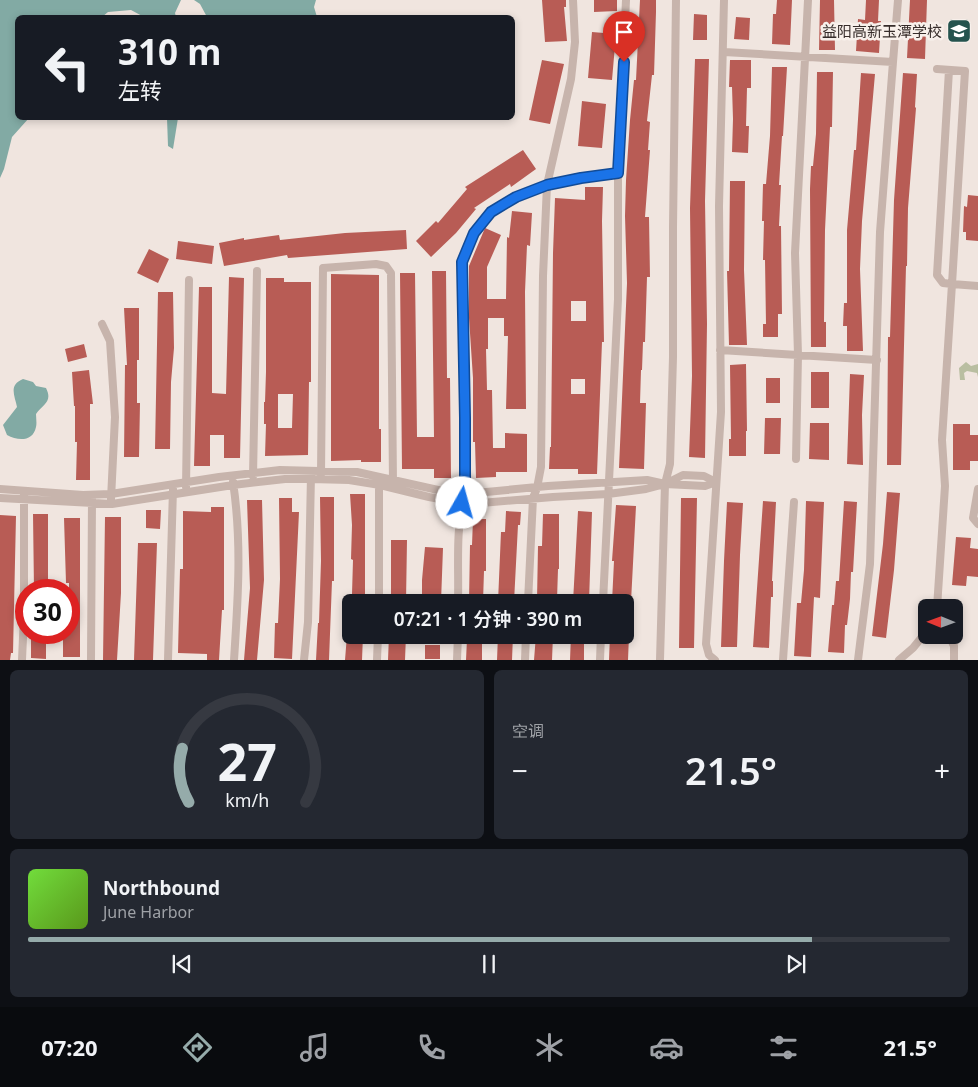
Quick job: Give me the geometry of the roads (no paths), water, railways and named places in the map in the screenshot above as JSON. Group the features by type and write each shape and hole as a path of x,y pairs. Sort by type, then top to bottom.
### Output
{"street":[{"path":"528,594 533,498 538,488 541,468 543,276 547,185 571,79 575,42 573,0"},
{"path":"602,594 618,299 618,173 626,0"},
{"path":"660,660 665,484 670,464 674,357 673,227 676,0"},
{"path":"715,660 709,655 706,644 721,412 719,206 724,0"},
{"path":"796,458 798,355 795,253 808,0"},
{"path":"858,660 870,564 880,232 898,0"},
{"path":"724,52 893,62"},
{"path":"937,69 965,71 942,440 945,486 938,599"},
{"path":"949,70 937,275 943,283 978,286"},
{"path":"458,594 460,528 462,503 465,494 462,262 474,233 491,212 516,197 547,185 618,173"},
{"path":"322,480 323,268 376,264 386,266 391,273 393,488"},
{"path":"254,483 252,473 257,271"},
{"path":"186,492 189,280"},
{"path":"102,324 110,341 115,417 112,504"},
{"path":"720,350 877,360"},
{"path":"0,498 24,495 111,494 280,470 357,472 379,480 393,488 462,503 608,494 646,489 665,484"},
{"path":"304,660 308,622 311,470"},
{"path":"232,476 239,536 234,660"},
{"path":"0,489 24,495 92,504 112,504 285,479 393,479 447,492 465,494 647,480 665,484 705,486 716,482"},
{"path":"379,480 379,594"},
{"path":"168,660 173,485"},
{"path":"978,489 973,518 978,524"},
{"path":"22,660 24,495"},
{"path":"91,660 92,495"},
{"path":"783,660 794,502"},
{"path":"899,660 918,642"},
{"path":"377,660 378,644"},
{"path":"457,660 458,644"},
{"path":"525,660 526,644"},
{"path":"600,660 601,644"},
{"path":"953,644 954,660"}],"water":[{"path":"0,0 181,0 176,15 140,15 131,10 108,12 104,15 15,15 15,120 27,120 12,137 0,178"},
{"path":"194,0 316,0 314,7 316,15 206,15 200,4"},
{"path":"167,120 178,120 173,149 168,146"},
{"path":"23,379 33,382 36,386 46,388 48,400 36,414 36,425 32,435 28,438 20,439 7,435 3,425 17,407 14,388 18,381"}],"place":[{"name":"益阳高新玉潭学校","path":"959,31"}]}
